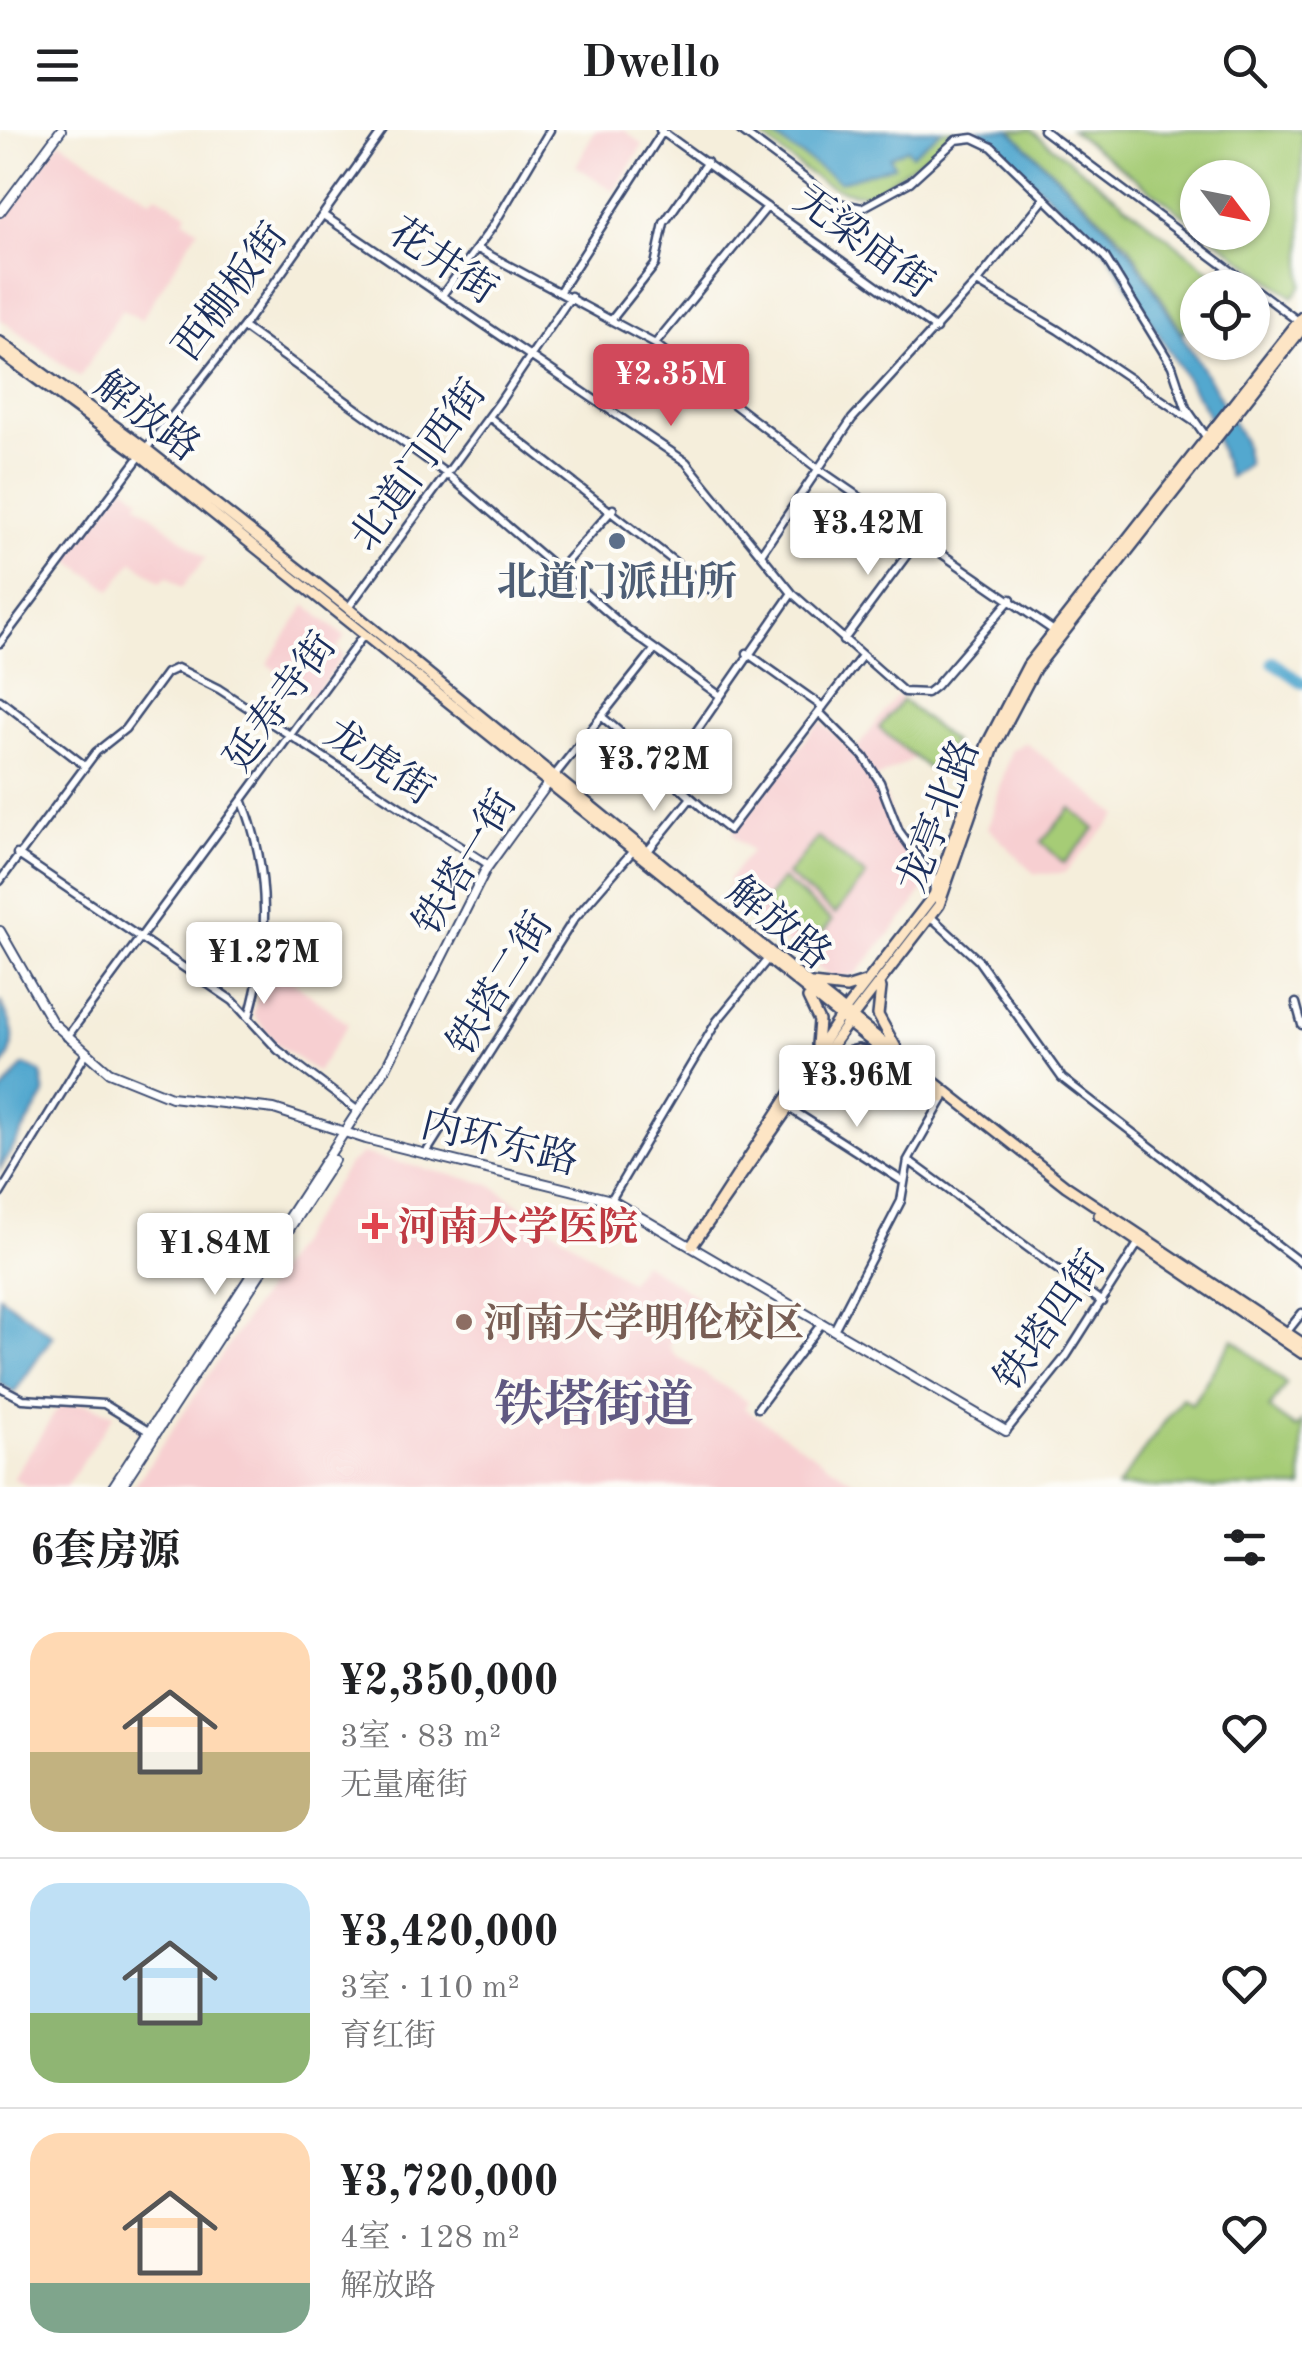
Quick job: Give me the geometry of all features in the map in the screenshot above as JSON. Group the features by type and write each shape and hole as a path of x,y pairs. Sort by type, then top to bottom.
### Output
{"main road":[{"name":"龙亭北路","path":"884,972 934,894 996,725 1020,678 1301,323"},
{"name":"解放路","path":"0,342 348,608 632,852 804,985"},
{"name":"解放路","path":"0,352 144,452 363,636 550,782 647,852 898,1060 1066,1186 1302,1343"},
{"name":"龙亭北路","path":"692,1245 845,1018 931,917 953,874 994,747 1026,682 1211,437"},
{"path":"884,972 846,988 804,985 819,1020 818,1058 858,1050 898,1060"},
{"path":"884,972 878,992 878,1015 898,1060"},
{"name":"龙亭北路","path":"692,1245 703,1236 790,1108 818,1058"},
{"name":"解放路","path":"898,1060 1063,1191 1302,1352"}],"street":[{"path":"0,212 61,130"},
{"name":"西棚板街","path":"0,643 244,327 383,130"},
{"path":"443,294 478,249 550,130"},
{"path":"560,291 662,130"},
{"name":"无梁庙街","path":"662,130 936,329"},
{"path":"740,130 838,203 862,208 910,182 964,130"},
{"path":"1043,130 1301,323"},
{"path":"956,140 973,138 992,147 1112,266 1172,366 1182,399 1197,424"},
{"path":"613,318 655,265 664,223 706,162"},
{"path":"761,554 852,420 936,329 1045,198"},
{"path":"655,344 767,208"},
{"name":"花井街","path":"322,216 443,294 686,462 792,593 904,692 927,693 1010,599"},
{"path":"478,249 613,318 655,344 816,468 1054,631"},
{"path":"976,282 1058,330 1211,437"},
{"name":"北道门西街","path":"348,608 489,417 571,296"},
{"path":"244,327 447,474 558,572 654,650 719,695"},
{"path":"489,417 613,509 716,594"},
{"path":"558,572 613,509"},
{"path":"843,641 920,536"},
{"path":"666,774 792,593"},
{"name":"延寿寺街","path":"66,1038 363,636"},
{"path":"550,782 654,650"},
{"path":"748,653 821,709 864,757 880,782 899,831 933,878 934,894"},
{"path":"601,716 729,830 861,657"},
{"name":"龙虎街","path":"84,765 126,729 172,669 209,684 489,865"},
{"path":"0,700 84,765 0,881"},
{"name":"铁塔一街","path":"350,1131 489,865 550,782"},
{"name":"铁塔一街","path":"350,1131 390,1071 492,868 550,782"},
{"path":"647,852 690,799"},
{"name":"延寿寺街","path":"243,801 256,834 264,904 264,951 249,1017"},
{"name":"铁塔二街","path":"426,1153 574,918 632,852"},
{"path":"17,854 233,1001 278,1050 359,1112"},
{"path":"931,917 978,960 1062,1078 1302,1264"},
{"name":"内环东路","path":"0,931 36,1001 66,1038 120,1078 171,1097 264,1107 611,1200 1006,1431"},
{"path":"611,1200 717,1021 767,960"},
{"path":"1296,1003 1302,1025"},
{"path":"0,1194 84,1054"},
{"path":"834,1330 900,1201 908,1160 943,1099"},
{"path":"790,1108 905,1183"},
{"path":"117,1487 350,1131"},
{"path":"117,1487 350,1131"},
{"path":"908,1160 1102,1302"},
{"name":"铁塔四街","path":"1006,1431 1102,1302 1140,1242"},
{"path":"1286,1332 1302,1314"},
{"path":"758,1408 823,1322"},
{"path":"0,1387 23,1399 104,1404 150,1432"}],"shaded area":[{"path":"595,130 624,130 643,145 614,191 576,166"},
{"path":"60,141 151,200 155,194 187,213 184,220 198,229 141,320 122,309 80,377 0,319 0,223"},
{"path":"124,485 140,498 137,503 206,558 182,588 167,576 161,582 133,561 111,590 67,559"},
{"path":"306,605 345,637 336,649 343,655 313,698 267,664"},
{"path":"897,695 953,742 930,770 915,758 873,780 884,793 897,836 930,878 910,910 856,974 834,979 724,893 731,883 728,880 751,851 732,834 820,721 854,752"},
{"path":"1025,742 1118,815 1064,873 1035,874 988,828 1011,751"},
{"path":"267,961 348,1024 317,1072 277,1044 253,1014"},
{"name":"河南大学明伦校区","path":"362,1154 490,1184 629,1282 642,1262 699,1298 669,1346 675,1355 748,1402 744,1408 862,1487 134,1487 348,1165"},
{"path":"85,1404 114,1414 66,1487 28,1487 13,1478 60,1405"}],"green space":[{"path":"754,130 954,130 942,144 873,193 856,193 840,190 809,174"},
{"path":"1010,130 1031,130 1209,270 1180,270 1180,328 1129,245"},
{"path":"1071,130 1302,130 1302,286 1293,297 1270,280 1270,270 1257,270 1230,250 1270,250 1270,160 1180,160 1180,212"},
{"path":"902,700 953,742 930,770 879,728"},
{"path":"1071,808 1095,829 1064,863 1041,842"},
{"path":"818,837 866,876 835,914 787,875"},
{"path":"782,879 832,921 811,947 761,905"},
{"path":"1233,1339 1286,1384 1269,1409 1296,1428 1302,1421 1302,1487 1117,1487 1182,1398 1192,1404"}],"water":[{"path":"764,130 942,130 912,155 907,148 890,157 894,166 840,182"},
{"path":"978,130 1010,130 1128,248 1180,332 1180,360 1197,360 1243,440 1248,464 1229,477 1207,412 1106,250"},
{"path":"0,1001 9,1020 13,1044 0,1071"},
{"path":"24,1065 41,1072 45,1095 0,1169 0,1094"},
{"path":"0,1296 53,1336 14,1393 0,1383"}],"waterway":[{"path":"1273,662 1302,683"}],"place":[{"name":"北道门派出所","path":"617,541"},
{"name":"河南大学医院","path":"375,1226"},
{"name":"河南大学明伦校区","path":"464,1322"}],"district":[{"name":"铁塔街道","path":"594,1403"}]}
